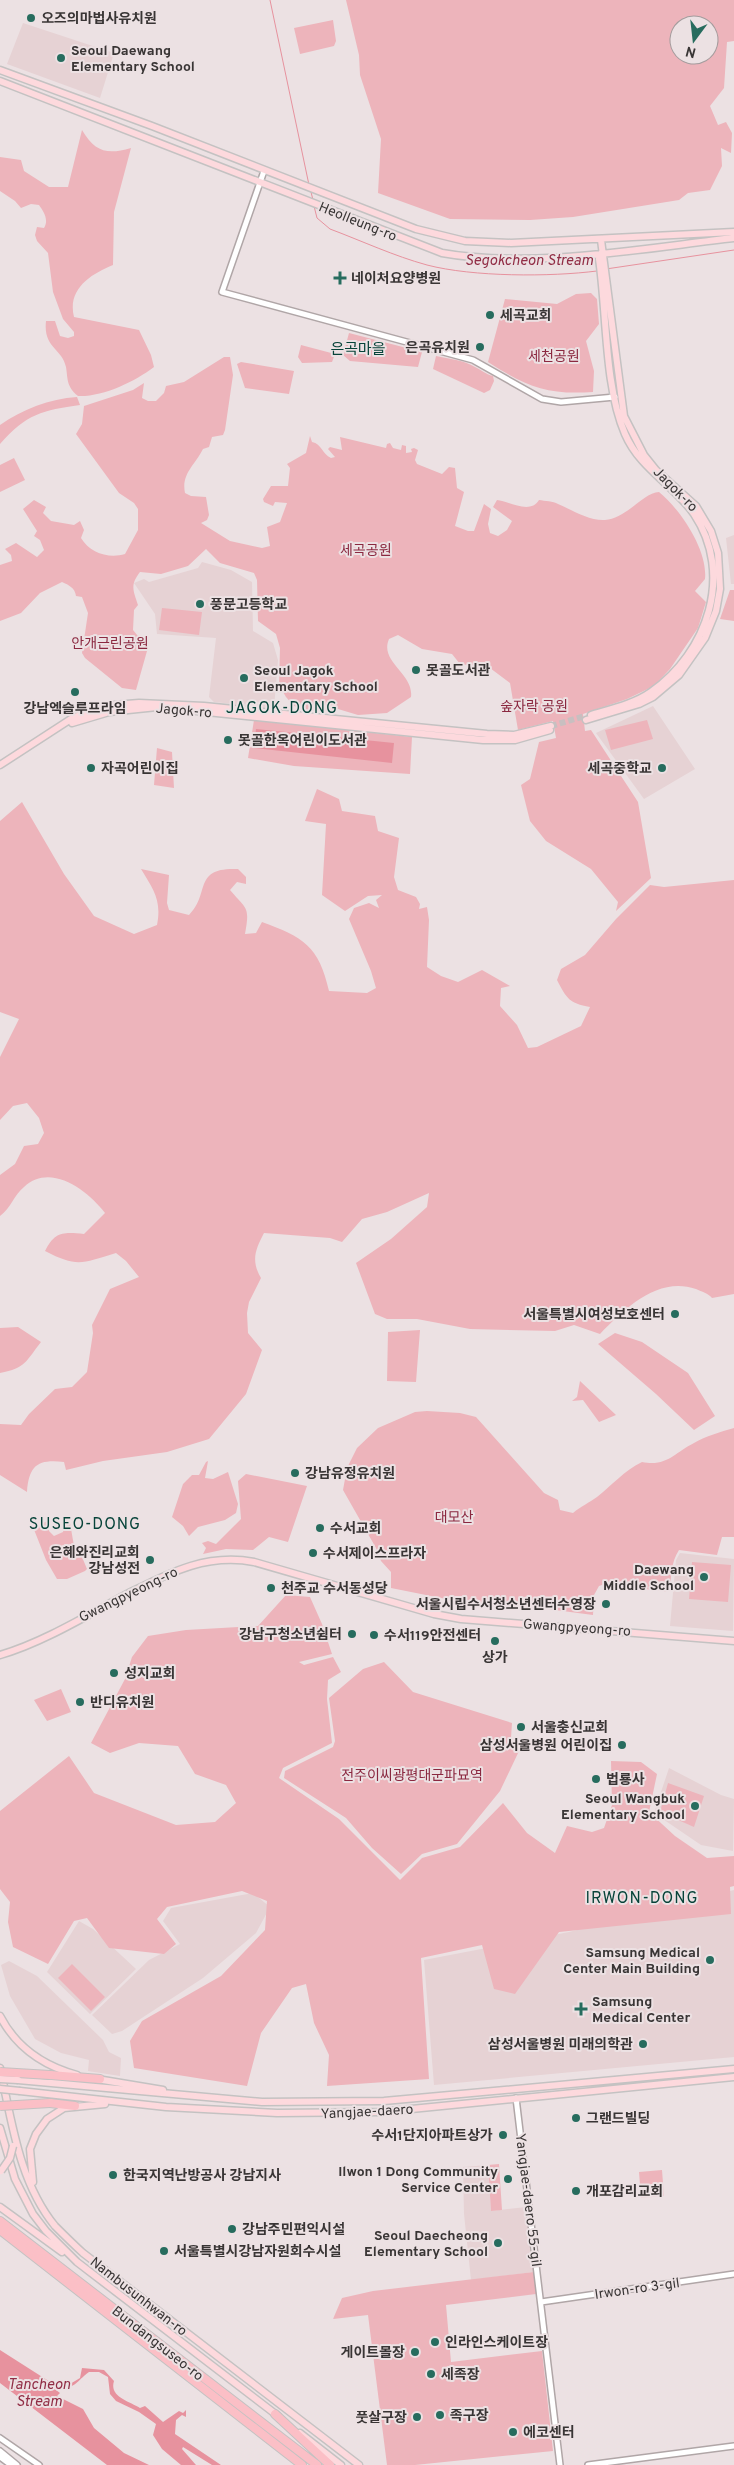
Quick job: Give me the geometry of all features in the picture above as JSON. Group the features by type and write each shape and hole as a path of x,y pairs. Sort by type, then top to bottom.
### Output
{"highway":[{"path":"0,2070 100,2079"},
{"path":"0,2106 50,2103 75,2106"},
{"name":"Bundangsuseo-ro","path":"0,2221 317,2465"},
{"name":"Bundangsuseo-ro","path":"0,2230 302,2465"},
{"path":"274,2414 330,2465"}],"main road":[{"name":"Heolleung-ro","path":"0,70 152,126 407,225 449,239 511,244 734,232"},
{"name":"Heolleung-ro","path":"0,82 427,248 458,256 476,258 551,257 734,238"},
{"name":"Jagok-ro","path":"601,240 604,282 615,397 624,432 635,452 653,474 686,504 703,529 714,559 715,588 703,631 675,670 650,693 586,718 639,704 653,697 679,675 705,638 716,611 720,589 718,553 711,531 696,506 656,470 644,455 628,425 621,397 604,282"},
{"name":"Jagok-ro","path":"0,765 74,718 114,705 157,702 487,734 514,735 552,728"},
{"name":"Gwangpyeong-ro","path":"0,1656 46,1636 171,1572 206,1561 228,1559 254,1562 434,1614 461,1619 734,1641"},
{"path":"0,2016 8,2030 22,2047 41,2061 57,2069 100,2079 204,2097"},
{"name":"Yangjae-daero","path":"0,2079 262,2102 384,2101 734,2068"},
{"name":"Nambusunhwan-ro","path":"0,2070 22,2162 34,2191 55,2225 83,2253 359,2465"},
{"name":"Yangjae-daero","path":"0,2089 117,2103 324,2114 381,2112 734,2077"},
{"path":"34,2191 30,2149 36,2134 56,2112 75,2106 117,2103"},
{"name":"Nambusunhwan-ro","path":"0,2128 10,2166 24,2196 46,2231 77,2262 341,2465"},
{"path":"1,2171 10,2158 14,2133"},
{"path":"0,2207 77,2262"}],"street":[{"path":"264,171 222,292 473,360 526,392 542,398 561,402 615,397"},
{"name":"Yangjae-daero 55-gil","path":"516,2098 560,2465"},
{"name":"Irwon-ro 3-gil","path":"541,2302 734,2274"},
{"path":"0,2438 38,2465"},
{"path":"588,2465 734,2446"},
{"path":"0,2451 17,2465"},
{"path":"0,2456 11,2465"}],"shaded area":[{"name":"Seoul Daewang Elementary School","path":"23,23 114,53 100,98 7,64"},
{"path":"734,535 734,584 731,584 726,538"},
{"path":"202,562 231,570 252,582 253,631 273,643 278,660 274,708 214,702 209,697 216,638 157,634 155,614 134,583 144,579 149,582 198,568"},
{"path":"653,706 695,769 644,799 596,733"},
{"name":"Daewang Middle School","path":"680,1553 734,1559 733,1631 670,1626 676,1560"},
{"name":"Seoul Wangbuk Elementary School","path":"669,1768 721,1795 734,1799 733,1851 701,1845 654,1813"},
{"name":"Samsung Medical Center","path":"734,1890 734,2057 434,2085 424,1960 569,1932"},
{"path":"253,1893 270,1907 256,1933 203,1978 122,2031 112,2034 92,2015 149,1960 180,1944 163,1921 171,1908"},
{"path":"79,1921 93,1929 136,1969 90,2014 47,1972"},
{"path":"9,1961 37,1976 103,2040 109,2052 121,2058 120,2076 88,2071 89,2060 61,2053 35,2039 10,1996 1,1965"},
{"name":"Seoul Daecheong Elementary School","path":"488,2165 491,2211 526,2207 534,2272 471,2280 464,2214 463,2167"}],"green space":[{"path":"346,0 734,0 734,41 727,42 724,88 710,106 718,125 726,122 732,133 731,153 721,148 722,166 710,190 688,193 679,200 573,217 530,220 450,219 378,193 381,139 360,75 359,55"},
{"path":"333,20 336,41 334,46 300,54 294,28"},
{"path":"82,130 92,143 102,150 115,151 131,148 114,212 113,265 89,278 77,291 74,298 74,317 139,330 151,355 154,367 118,388 88,396 78,396 69,386 64,361 47,337 46,321 55,321 60,336 68,338 74,336 74,332 63,319 53,292 48,253 37,241 35,235 37,227 44,228 46,222 43,210 39,205 31,204 21,208 15,201 0,191 0,157 21,160 24,171 49,187 68,187"},
{"name":"세천공원","path":"591,293 597,299 599,324 586,341 594,371 593,392 563,392 538,388 514,378 488,362 505,299 557,304 576,294"},
{"path":"349,333 422,352 418,367 350,361 343,355"},
{"path":"301,345 335,354 332,362 302,363 298,357"},
{"path":"436,356 466,363 493,376 494,381 490,390 484,393 433,369"},
{"name":"세곡공원","path":"224,357 230,357 233,375 225,430 223,435 212,437 209,447 203,449 187,475 184,486 185,493 191,496 206,497 209,515 207,520 201,523 230,541 262,548 270,546 267,527 280,522 287,503 275,502 273,506 264,502 263,499 271,486 288,486 290,468 287,464 306,453 310,436 312,442 318,445 331,458 335,457 328,449 330,447 342,450 340,437 386,448 387,444 390,443 393,448 401,450 402,445 406,446 406,453 412,452 411,449 414,448 418,450 415,460 417,464 442,474 449,467 455,468 457,488 464,492 455,526 468,531 474,531 484,504 491,509 488,524 490,533 498,536 507,530 512,521 493,507 497,500 525,507 535,504 539,500 551,502 587,517 605,520 613,519 647,496 659,492 684,519 697,543 705,568 705,579 695,591 706,602 698,628 670,669 654,686 627,699 583,714 585,731 591,730 638,802 651,878 616,911 618,902 591,869 546,841 530,821 521,785 530,779 539,742 556,738 553,721 518,730 510,683 490,668 460,664 452,654 422,649 398,635 389,639 387,647 392,661 403,674 411,689 411,697 387,713 358,715 338,709 311,711 294,706 279,685 280,648 276,634 258,621 257,580 254,573 220,563 206,549 188,566 161,574 140,572 135,581 134,591 138,605 134,610 133,630 146,646 147,651 136,690 122,688 85,658 82,653 88,613 82,597 76,596 73,589 67,584 62,582 40,593 21,613 0,621 0,565 12,561 11,555 5,549 16,543 37,557 44,550 40,540 34,536 37,531 23,509 34,500 46,507 43,513 51,521 74,525 80,521 84,530 81,538 89,548 100,554 113,556 125,554 138,530 138,509 134,503 119,493 76,434 82,424 84,406 133,390 144,383 142,398 148,401 156,401 164,393 166,386 184,382"},
{"path":"241,362 294,371 289,394 245,388 237,364"},
{"path":"77,397 80,405 36,415 18,426 0,444 0,425 9,419 46,403"},
{"path":"14,458 25,480 0,492 0,465"},
{"path":"730,590 734,590 734,621 720,619"},
{"path":"162,608 202,612 199,635 159,630"},
{"path":"254,720 412,737 410,774 294,766 248,758"},
{"path":"647,720 653,739 611,750 605,730"},
{"path":"157,748 172,752 174,788 154,785"},
{"path":"317,789 339,799 342,811 375,816 378,831 399,838 394,877 398,890 416,897 420,904 419,909 427,907 429,920 427,967 441,976 458,982 482,970 510,986 501,988 500,1006 517,1025 528,1048 537,1047 581,1026 590,1007 577,1004 566,996 557,980 561,969 585,955 616,919 650,885 664,887 734,880 734,1294 712,1298 696,1289 682,1286 668,1287 643,1297 631,1305 600,1334 574,1325 555,1331 470,1329 417,1319 387,1319 375,1314 356,1263 391,1239 427,1207 429,1193 387,1212 362,1219 342,1242 330,1238 264,1233 255,1255 256,1266 261,1278 249,1302 247,1313 248,1333 262,1350 246,1394 209,1439 167,1452 103,1461 66,1470 64,1462 41,1463 36,1466 30,1476 27,1492 0,1475 0,1424 21,1425 29,1414 55,1389 72,1387 87,1372 93,1333 92,1325 110,1289 139,1277 126,1261 116,1253 87,1261 73,1262 45,1251 56,1236 66,1233 84,1234 105,1213 89,1196 68,1182 46,1177 35,1180 21,1190 0,1216 0,1175 15,1164 24,1146 38,1144 44,1133 39,1118 27,1103 13,1106 0,1120 0,1057 19,1019 0,1012 0,821 22,802 64,874 94,916 134,934 157,925 158,916 155,895 141,869 169,875 167,903 169,910 189,915 196,907 208,877 214,872 238,869 246,877 246,884 237,882 230,890 246,909 245,934 256,933 262,922 288,933 307,945 314,953 320,963 329,991 367,993 376,988 371,971 349,919 354,908 369,903 379,908 376,900 382,895 368,896 345,911 322,895 326,824 305,821"},
{"path":"18,1327 41,1342 25,1363 15,1369 0,1373 0,1328"},
{"path":"420,1330 416,1382 387,1381 388,1332"},
{"path":"615,1333 642,1342 688,1373 715,1416 694,1430 598,1344"},
{"path":"580,1381 616,1415 599,1422 583,1400 572,1401 577,1397"},
{"name":"대모산","path":"415,1412 460,1413 476,1417 544,1493 558,1500 560,1510 573,1513 642,1462 658,1463 664,1461 703,1438 734,1428 734,1537 722,1537 717,1555 679,1550 673,1565 670,1592 605,1584 599,1586 594,1595 593,1615 540,1608 461,1602 391,1588 391,1572 381,1561 376,1548 343,1490 347,1468 357,1448 378,1428"},
{"path":"208,1461 205,1478 213,1479 228,1472 238,1504 236,1513 225,1520 198,1527 189,1536 183,1526 172,1517 183,1484 192,1475 199,1475"},
{"path":"246,1474 307,1486 288,1542 269,1537 253,1550 226,1549 203,1554 206,1548 202,1543 208,1541 216,1544 241,1519 238,1481"},
{"path":"48,1521 49,1531 54,1536 63,1532 66,1521 70,1523 74,1546 90,1550 82,1557 87,1569 85,1571 67,1579 57,1579 46,1560 33,1527"},
{"path":"692,1562 731,1565 728,1602 689,1599"},
{"path":"286,1595 310,1597 332,1654 299,1662 304,1665 333,1657 341,1672 328,1680 327,1699 332,1743 283,1768 279,1778 339,1819 400,1880 422,1858 460,1847 503,1803 527,1833 555,1853 567,1826 592,1832 604,1828 612,1805 611,1761 641,1762 657,1774 649,1812 675,1836 707,1858 734,1856 734,1886 730,1887 731,1914 559,1932 515,1994 494,1989 482,1945 421,1958 429,2079 327,2086 329,2055 314,2023 306,1984 292,1988 261,2033 247,2086 134,2068 130,2041 142,2021 221,1976 265,1930 267,1901 242,1891 167,1907 157,1919 176,1944 164,1954 109,1948 87,1918 74,1921 48,1964 13,1947 8,1922 10,1902 0,1889 0,1811 69,1756 94,1793 176,1825 215,1822 236,1803 226,1785 195,1774 178,1746 139,1743 110,1753 91,1743 125,1679 132,1657 148,1636 186,1630 258,1626"},
{"name":"전주이씨광평대군파묘역","path":"384,1662 413,1692 512,1723 511,1738 519,1751 500,1791 457,1844 422,1854 401,1874 372,1848 346,1818 284,1778 285,1771 333,1747 335,1741 329,1698 363,1669"},
{"path":"61,1689 71,1712 47,1721 34,1700"},
{"path":"668,1783 704,1796 694,1827 660,1812"},
{"path":"72,1964 105,1997 91,2011 58,1978"},
{"path":"499,2164 502,2210 491,2211 488,2165"},
{"path":"662,2170 664,2196 641,2198 639,2172"},
{"path":"534,2272 536,2294 446,2305 451,2362 542,2351 553,2451 415,2465 387,2465 368,2315 333,2319 342,2298 373,2291"}],"water":[{"path":"256,729 394,743 392,763 254,748"},
{"name":"Tancheon Stream","path":"0,2350 58,2387 56,2390 60,2393 57,2396 83,2409 94,2428 124,2453 149,2465 107,2465 0,2383"},
{"name":"Tancheon Stream","path":"82,2368 104,2370 114,2381 114,2391 117,2395 140,2408 145,2406 163,2422 179,2411 183,2413 186,2410 186,2417 182,2415 176,2420 175,2434 221,2465 212,2465 183,2447 182,2449 196,2465 181,2465 162,2449 153,2435 156,2424 139,2412 116,2401 110,2394 108,2377 99,2372 89,2372 69,2387 58,2387 70,2384 80,2378"}],"waterway":[{"name":"Segokcheon Stream","path":"270,0 309,185"},
{"name":"Segokcheon Stream","path":"311,192 313,200"},
{"name":"Segokcheon Stream","path":"314,206 317,218 330,229 390,253 427,265 466,272 512,275 597,271"},
{"name":"Segokcheon Stream","path":"606,269 734,250"}],"tunnel":[{"path":"551,726 585,716"}],"place":[{"name":"오즈의마법사유치원","path":"31,18"},
{"name":"Seoul Daewang Elementary School","path":"61,58"},
{"name":"네이처요양병원","path":"340,278"},
{"name":"세곡교회","path":"490,315"},
{"name":"은곡유치원","path":"480,347"},
{"name":"풍문고등학교","path":"200,604"},
{"name":"못골도서관","path":"416,670"},
{"name":"Seoul Jagok Elementary School","path":"244,678"},
{"name":"강남엑슬루프라임","path":"75,692"},
{"name":"못골한옥어린이도서관","path":"228,740"},
{"name":"자곡어린이집","path":"91,768"},
{"name":"세곡중학교","path":"662,768"},
{"name":"서울특별시여성보호센터","path":"675,1314"},
{"name":"강남유정유치원","path":"295,1473"},
{"name":"수서교회","path":"320,1528"},
{"name":"수서제이스프라자","path":"313,1553"},
{"name":"은혜와진리교회 강남성전","path":"150,1560"},
{"name":"Daewang Middle School","path":"704,1577"},
{"name":"천주교 수서동성당","path":"271,1588"},
{"name":"서울시립수서청소년센터수영장","path":"606,1604"},
{"name":"강남구청소년쉼터","path":"352,1634"},
{"name":"수서119안전센터","path":"374,1635"},
{"name":"상가","path":"495,1641"},
{"name":"성지교회","path":"114,1673"},
{"name":"반디유치원","path":"80,1702"},
{"name":"서울충신교회","path":"521,1727"},
{"name":"삼성서울병원 어린이집","path":"622,1745"},
{"name":"법룡사","path":"596,1779"},
{"name":"Seoul Wangbuk Elementary School","path":"695,1806"},
{"name":"Samsung Medical Center Main Building","path":"710,1960"},
{"name":"Samsung Medical Center","path":"581,2009"},
{"name":"삼성서울병원 미래의학관","path":"643,2044"},
{"name":"그랜드빌딩","path":"576,2118"},
{"name":"수서1단지아파트상가","path":"503,2135"},
{"name":"한국지역난방공사 강남지사","path":"113,2175"},
{"name":"Ilwon 1 Dong Community Service Center","path":"508,2179"},
{"name":"개포감리교회","path":"576,2191"},
{"name":"강남주민편익시설","path":"232,2229"},
{"name":"Seoul Daecheong Elementary School","path":"498,2243"},
{"name":"서울특별시강남자원회수시설","path":"164,2251"},
{"name":"인라인스케이트장","path":"435,2342"},
{"name":"게이트볼장","path":"415,2352"},
{"name":"세족장","path":"431,2374"},
{"name":"족구장","path":"440,2415"},
{"name":"풋살구장","path":"417,2417"},
{"name":"에코센터","path":"513,2432"}],"district":[{"name":"은곡마을","path":"358,349"},
{"name":"JAGOK-DONG","path":"282,707"},
{"name":"SUSEO-DONG","path":"85,1523"},
{"name":"IRWON-DONG","path":"642,1897"}],"park label":[{"name":"안개근린공원","path":"110,643"},
{"name":"숲자락 공원","path":"534,706"}]}
